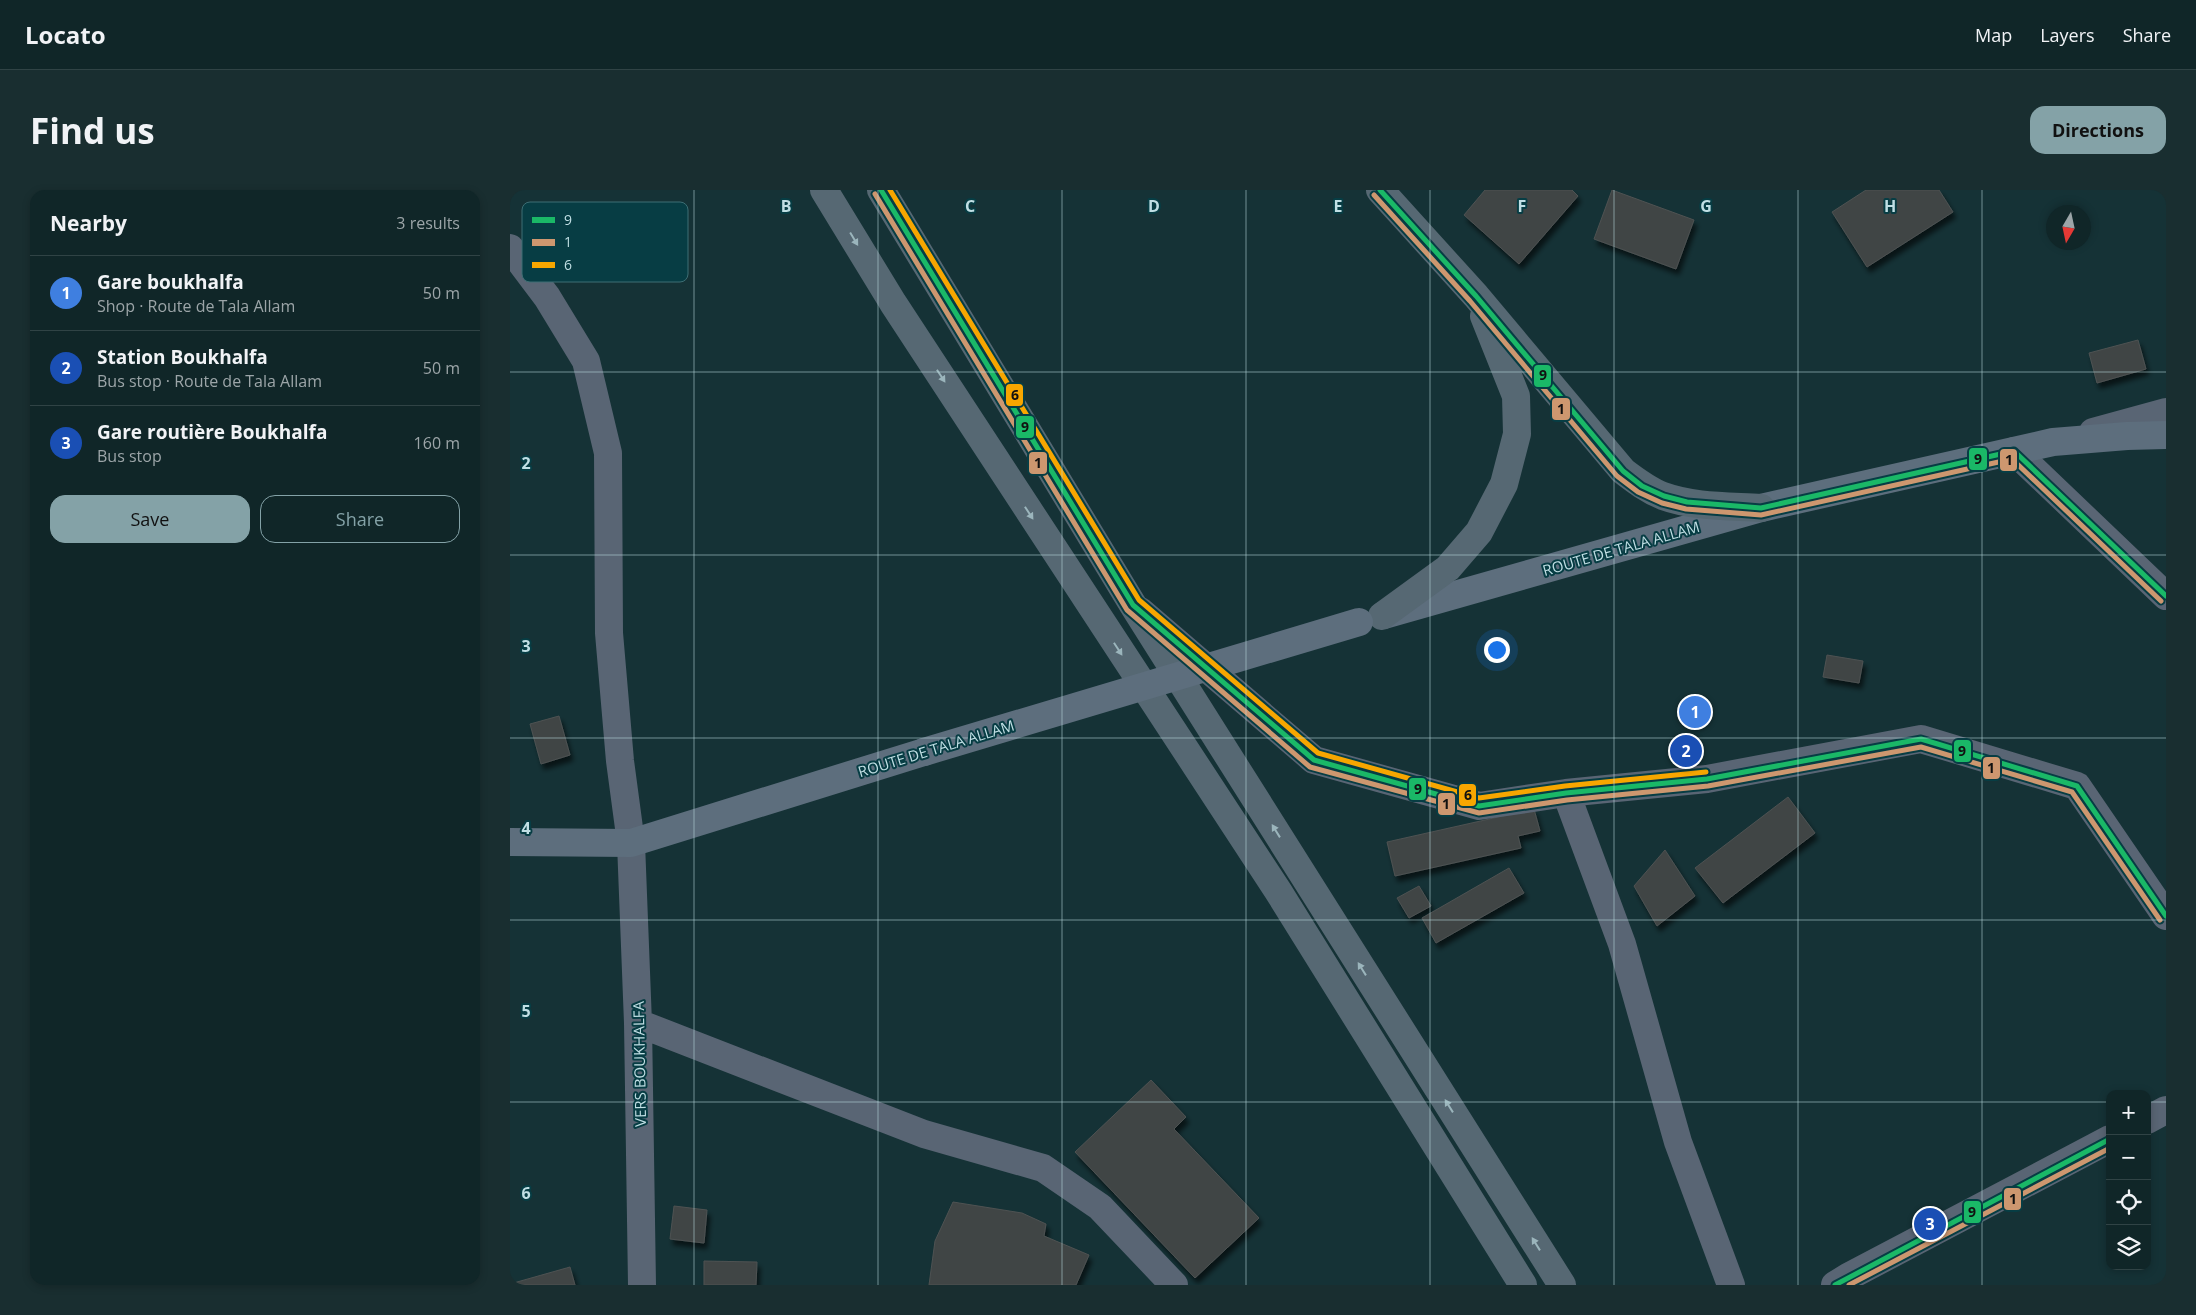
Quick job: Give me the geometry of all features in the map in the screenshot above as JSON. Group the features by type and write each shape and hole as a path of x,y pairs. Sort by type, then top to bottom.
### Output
{"highway":[{"path":"881,190 1133,605 1562,1285"},
{"path":"1380,190 1476,296 1623,471 1642,486 1664,496 1687,502 1761,508"},
{"path":"832,192 909,328 1278,891 1523,1285"},
{"path":"1370,619 1448,568 1479,532 1504,484 1516,434 1516,396 1476,296"}],"main road":[{"path":"2127,436 2166,435"},
{"name":"ROUTE DE TALA ALLAM","path":"510,842 631,844 924,752 1370,619 1761,508 2053,442 2127,436"},
{"path":"2127,436 2166,444"}],"street":[{"name":"VERS BOUKHALFA","path":"510,248 522,264"},
{"name":"VERS BOUKHALFA","path":"536,282 586,361 608,454 609,633 620,762 631,844 638,1023 642,1285"},
{"path":"2053,442 2166,412"},
{"path":"2014,451 2166,596"},
{"path":"1133,605 1314,760 1478,806 1566,793 1707,778 1921,739 2077,786 2166,916"},
{"path":"1566,793 1622,944 1678,1142 1731,1285"},
{"path":"638,1023 924,1134 1043,1168 1100,1206 1174,1285"},
{"path":"2151,1118 2166,1110"},
{"path":"1835,1285 1848,1276 2106,1142"}],"building":[{"path":"1485,190 1572,190 1578,196 1519,264 1464,215"},
{"path":"1612,190 1694,220 1676,269 1594,239"},
{"path":"1866,190 1939,190 1953,212 1867,267 1832,212"},
{"path":"2138,340 2146,369 2097,383 2089,353"},
{"path":"1827,655 1863,661 1859,683 1823,677"},
{"path":"559,716 570,755 541,764 530,724"},
{"path":"1788,797 1815,833 1723,903 1695,868"},
{"path":"1534,809 1540,831 1518,836 1521,848 1395,876 1387,842"},
{"path":"1665,850 1695,896 1657,926 1634,886"},
{"path":"1509,868 1524,893 1436,943 1422,918"},
{"path":"1419,886 1431,906 1409,918 1397,898"},
{"path":"1151,1080 1186,1117 1174,1129 1259,1218 1195,1278 1075,1152"},
{"path":"953,1202 1022,1213 1046,1224 1044,1236 1089,1255 1076,1285 929,1285 935,1241"},
{"path":"674,1206 707,1210 704,1243 670,1239"},
{"path":"704,1261 757,1262 756,1285 704,1285"},
{"path":"570,1267 575,1285 510,1285 510,1284"}],"transit line":[{"name":"9","path":"881,190 1133,605 1314,760 1479,806 1566,793 1707,779 1921,739 2077,786 2166,916"},
{"name":"6","path":"890,190 1139,600 1318,753 1479,798 1565,786 1706,772"},
{"name":"9","path":"1380,190 1476,296 1623,471 1642,486 1664,496 1687,502 1761,508 2014,451 2166,596"},
{"name":"1","path":"875,194 1127,610 1310,767 1479,813 1567,800 1708,786 1921,747 2072,792 2160,920"},
{"name":"1","path":"1374,195 1470,301 1617,476 1638,492 1662,503 1686,509 1761,515 2012,459 2161,601"},
{"name":"9","path":"1835,1285 2106,1141"},
{"name":"1","path":"1849,1285 2106,1150"}],"place":[{"name":"Gare boukhalfa","path":"1695,712"},
{"name":"Station Boukhalfa","path":"1686,751"},
{"name":"Gare routière Boukhalfa","path":"1930,1224"}]}
